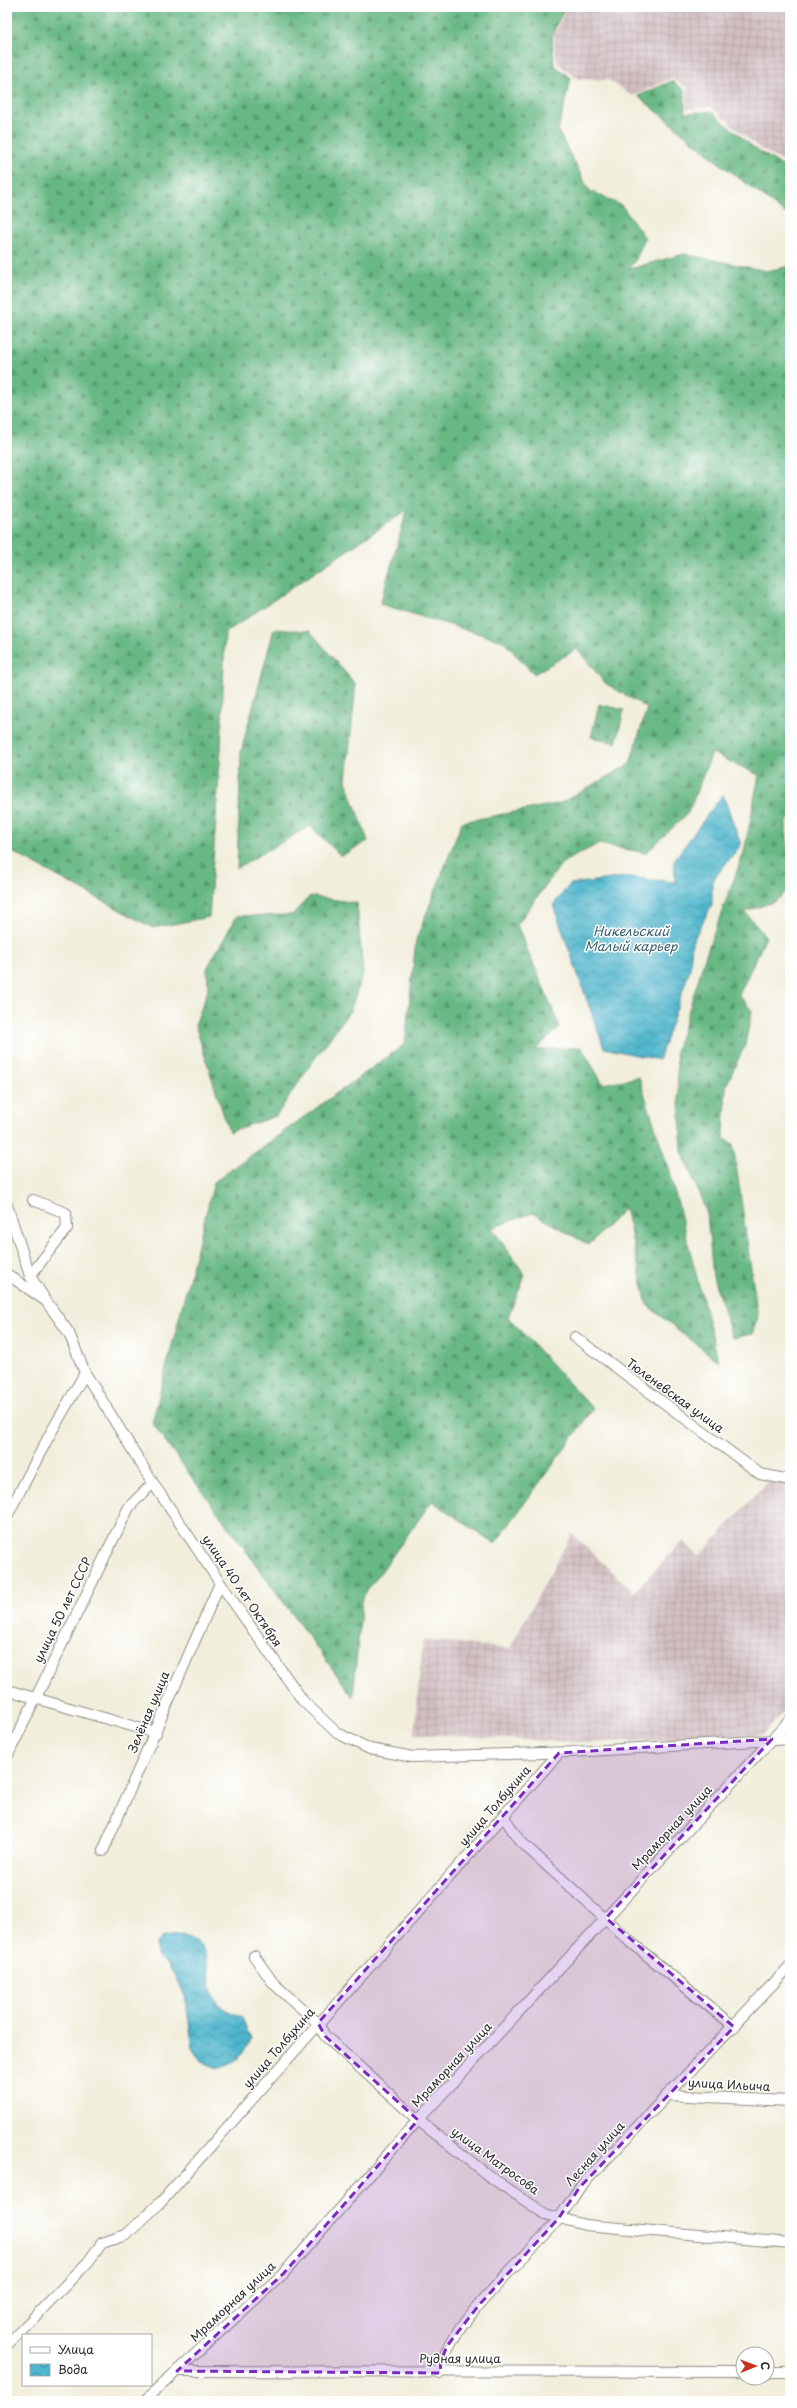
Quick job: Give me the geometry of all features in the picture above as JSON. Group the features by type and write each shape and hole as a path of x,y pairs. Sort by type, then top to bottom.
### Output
{"street":[{"path":"30,1276 67,1228 66,1213 33,1200"},
{"path":"7,1205 30,1276 46,1300"},
{"name":"улица 40 лет Октября","path":"7,1274 46,1300 69,1333 85,1373 153,1483 220,1583 303,1701 328,1726 344,1736 370,1749 413,1757 559,1753 790,1739"},
{"name":"Тюленевская улица","path":"575,1337 760,1474 790,1480"},
{"path":"7,1516 49,1436 85,1373"},
{"name":"улица 50 лет СССР","path":"7,1757 129,1507 153,1483"},
{"name":"Зелёная улица","path":"103,1851 156,1733 188,1653 220,1583"},
{"path":"7,1690 156,1733"},
{"name":"Мраморная улица","path":"144,2401 283,2274 418,2120 790,1720"},
{"name":"улица Толбухина","path":"7,2344 88,2262 102,2243 126,2235 161,2202 318,2023 504,1817 559,1753"},
{"path":"504,1817 519,1840 606,1918 627,1939 734,2027"},
{"name":"улица Матросова","path":"254,1956 274,1984 318,2023 325,2036 418,2120 489,2176 545,2214 558,2219 585,2225 790,2243"},
{"name":"Лесная улица","path":"440,2372 441,2361 447,2346 474,2311 558,2219 580,2187 734,2027 790,1966"},
{"name":"улица Ильича","path":"667,2095 790,2101"},
{"name":"Рудная улица","path":"177,2371 735,2372"},
{"path":"775,2372 790,2372"}],"highlighted area":[{"path":"772,1739 606,1918 734,2027 580,2187 558,2219 479,2305 447,2346 441,2361 440,2373 177,2371 283,2274 418,2120 325,2036 318,2023 559,1753"}],"shaded area":[{"path":"567,7 790,7 790,166 758,147 711,107 687,109 687,88 672,78 632,96 609,80 578,79 557,63 554,35"},
{"path":"770,1479 790,1485 790,1705 763,1735 587,1743 414,1734 423,1639 509,1649 572,1534 634,1592 683,1541 699,1556"}],"green space":[{"path":"7,7 565,7 552,35 554,65 571,78 558,131 589,190 622,206 645,238 636,259 629,269 684,254 767,271 790,266 790,817 786,825 788,852 790,853 790,888 776,901 745,912 766,937 739,995 752,1011 745,1045 726,1086 724,1138 733,1144 758,1317 752,1334 732,1338 713,1277 707,1214 682,1151 676,1052 706,954 744,852 759,775 712,753 688,813 646,853 598,844 562,863 517,925 560,1027 535,1050 581,1047 603,1084 639,1077 669,1170 719,1362 647,1305 625,1208 589,1245 533,1213 492,1228 525,1275 508,1317 593,1409 495,1544 432,1501 362,1598 353,1697 152,1423 214,1182 405,1044 416,940 462,822 561,803 630,764 647,708 605,683 577,649 534,674 503,641 380,604 407,510 225,633 221,749 209,917 153,928 7,849"},
{"path":"672,81 685,91 685,113 711,111 753,147 790,171 790,217 719,163 638,96"},
{"path":"274,629 310,631 356,685 346,781 368,841 341,856 310,826 237,868 241,751"},
{"path":"599,704 624,710 616,743 591,737"},
{"path":"310,896 357,903 363,974 350,1011 313,1061 276,1116 229,1132 195,1025 208,990 207,968 237,916 292,915"}],"water":[{"name":"Никельский Малый карьер","path":"723,794 741,845 712,881 712,905 692,942 690,969 659,1060 604,1048 553,905 570,884 627,877 675,882 674,860"},
{"path":"182,1935 194,1940 201,1947 207,1963 212,1992 217,2002 224,2009 241,2016 251,2038 246,2050 239,2058 229,2064 217,2068 201,2061 193,2050 185,1995 167,1964 157,1956 156,1944 163,1937"}]}
